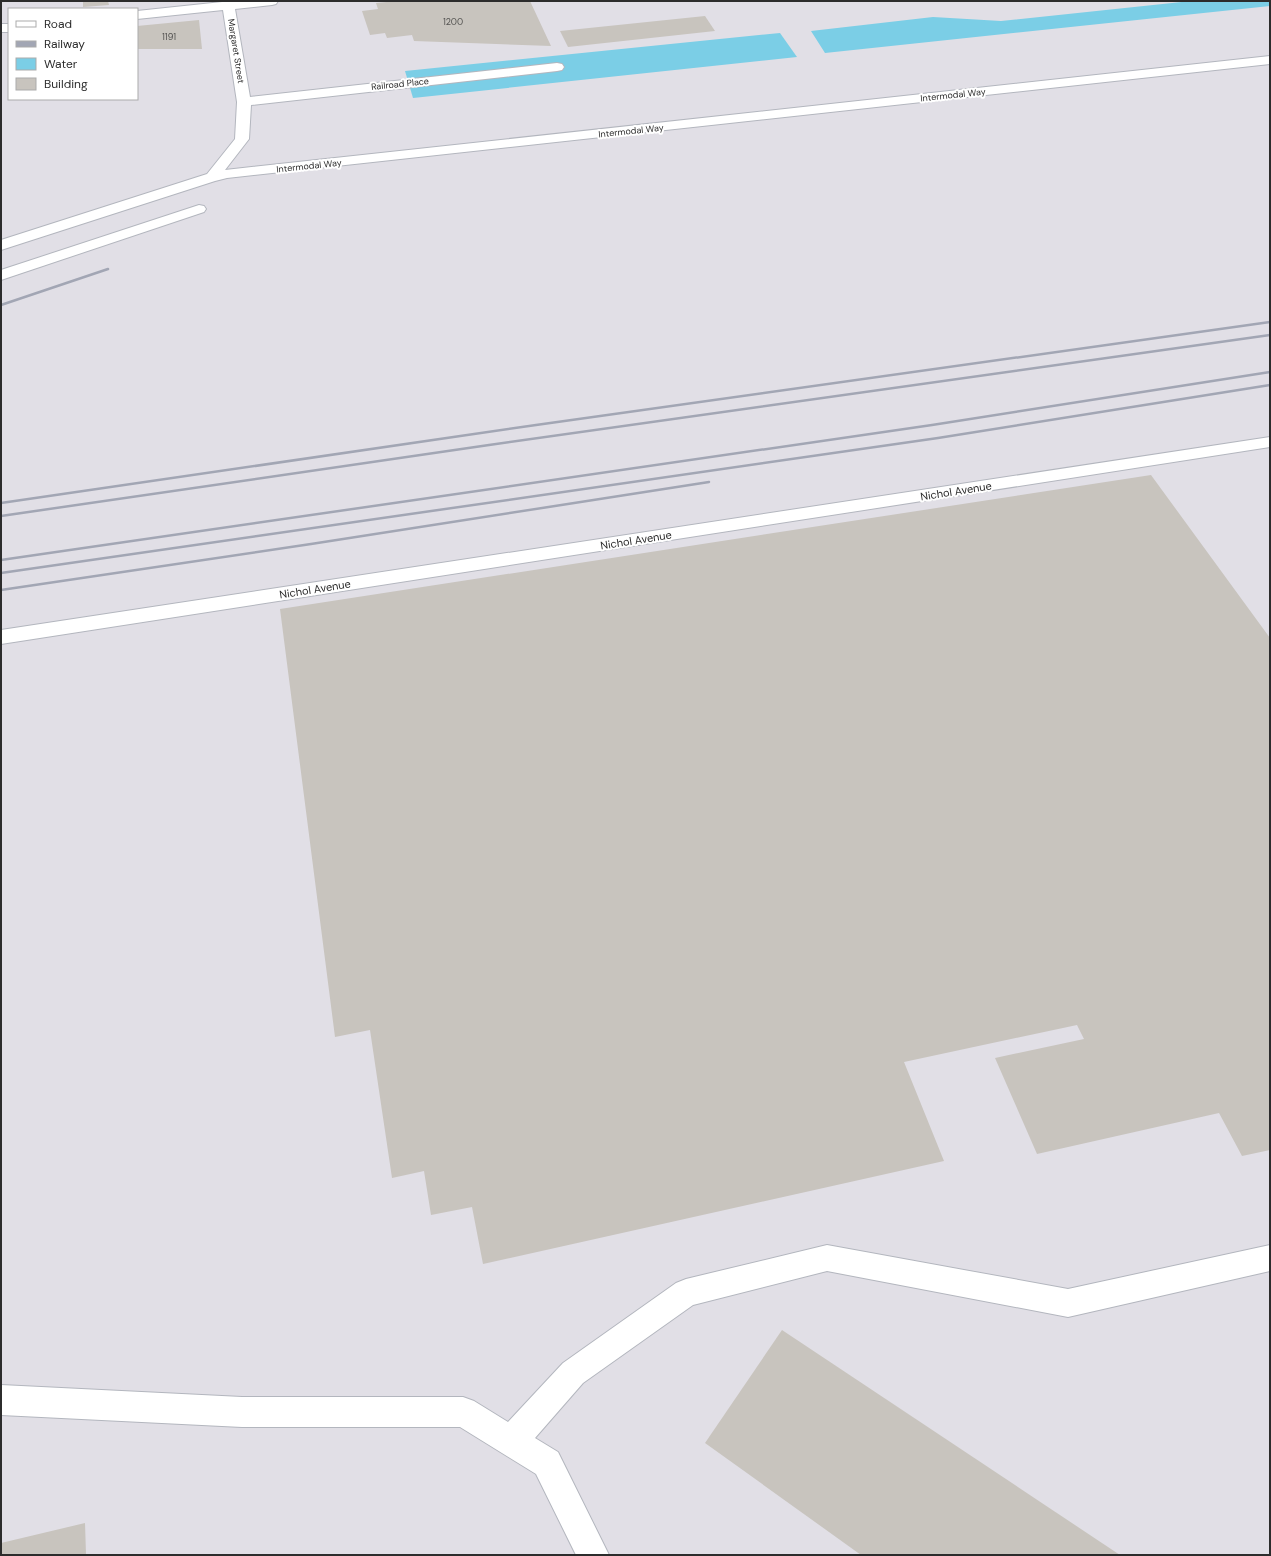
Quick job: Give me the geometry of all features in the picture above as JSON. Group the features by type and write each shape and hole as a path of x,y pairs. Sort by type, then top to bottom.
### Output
{"street":[{"path":"138,14 228,3 272,1"},
{"name":"Margaret Street","path":"212,177 242,139 244,102 228,3"},
{"name":"Intermodal Way","path":"1,245 212,177 1270,60"},
{"name":"Railroad Place","path":"244,102 557,67"},
{"path":"1,275 199,209"},
{"name":"Nichol Avenue","path":"1,637 1270,442"},
{"path":"511,1442 573,1373 686,1293 826,1258 1068,1303 1270,1258"},
{"path":"1,1400 242,1412 463,1412 547,1463 593,1555"}],"shaded area":[{"path":"1,1 1270,1 1270,1555 1,1555"}],"water":[{"path":"1191,1 1270,2 1270,6 825,53 811,31 933,17 1001,21"},
{"path":"780,33 797,57 413,98 405,71"}],"building":[{"path":"83,1 108,1 109,5 83,7"},
{"path":"397,1 530,1 551,46 414,41 412,35 387,38 385,33 370,35 362,11 378,9 376,3"},
{"path":"705,16 715,31 568,47 560,31"},
{"path":"199,20 202,49 138,49 138,26"},
{"path":"1151,475 1270,638 1270,1150 1242,1156 1219,1113 1037,1154 995,1058 1084,1039 1077,1025 904,1062 944,1161 483,1264 472,1207 431,1215 424,1171 392,1178 370,1030 335,1037 280,609"},
{"path":"782,1330 1120,1555 861,1555 705,1443"},
{"path":"85,1523 86,1555 1,1555 1,1543"}],"railway":[{"path":"1,305 108,269"},
{"path":"1,503 536,425 1270,322"},
{"path":"1,516 489,445 1270,335"},
{"path":"1,560 932,425 1270,372"},
{"path":"1,573 938,438 1270,385"},
{"path":"1,590 311,544 709,482"}]}
